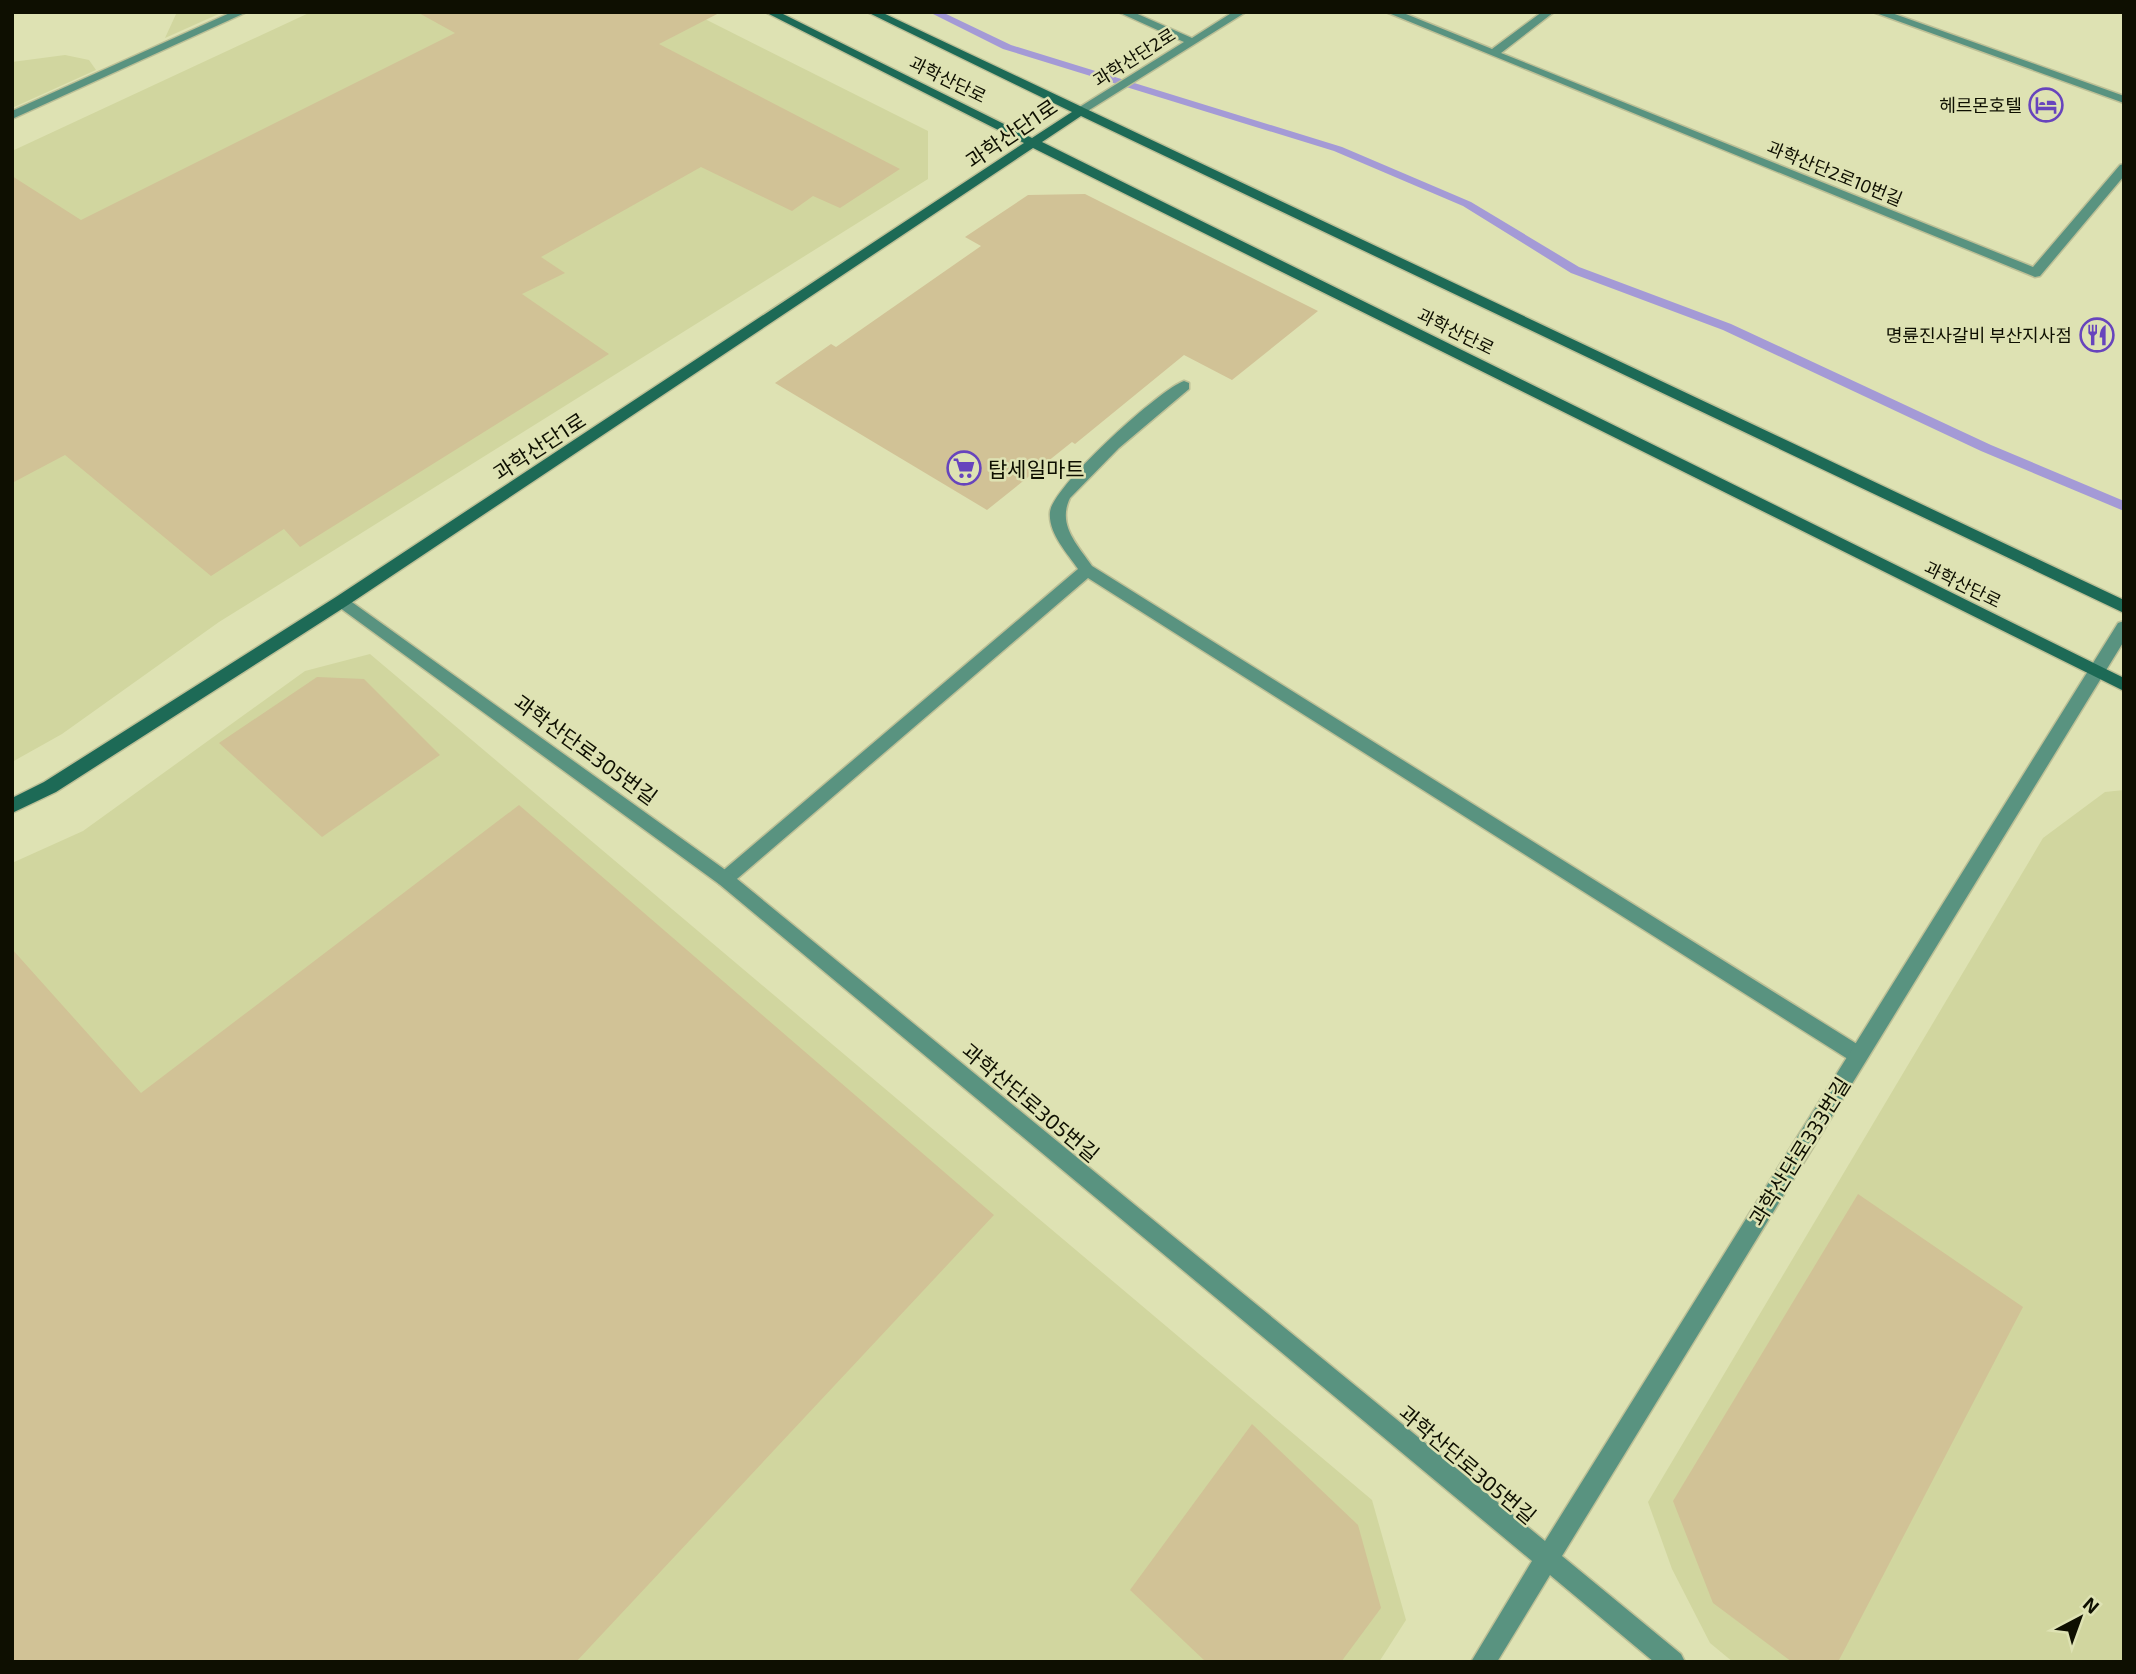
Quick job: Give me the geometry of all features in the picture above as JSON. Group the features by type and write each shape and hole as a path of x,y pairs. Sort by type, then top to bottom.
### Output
{"main road":[{"name":"과학산단로","path":"770,12 2124,685"},
{"name":"과학산단로","path":"872,12 2124,607"},
{"name":"과학산단1로","path":"12,806 50,786 342,601 1035,144 1082,110"}],"street":[{"path":"12,116 242,12"},
{"path":"1123,12 1192,42"},
{"name":"과학산단2로","path":"1082,110 1241,12"},
{"name":"과학산단2로10번길","path":"1391,12 2035,273 2124,168"},
{"path":"1493,53 1549,12"},
{"path":"1878,12 2124,100"},
{"path":"1184,386 1077,478 1058,507 1059,527 1087,570 1858,1055"},
{"path":"725,878 1087,570"},
{"name":"과학산단로305번길","path":"342,601 725,878 1673,1662"},
{"name":"과학산단로333번길","path":"1483,1662 2119,634"}],"shaded area":[{"path":"177,12 223,12 165,38"},
{"path":"311,12 691,12 928,131 928,179 219,622 62,734 12,762 12,151"},
{"path":"65,55 89,60 96,70 12,108 12,62"},
{"path":"370,654 1372,1500 1406,1620 1379,1662 12,1662 12,863 83,831 305,671"},
{"path":"2124,790 2124,1662 1733,1662 1710,1643 1672,1569 1648,1502 2043,838 2105,792"}],"building":[{"path":"417,12 721,12 659,44 900,169 840,208 813,196 792,211 701,167 541,257 565,273 522,294 609,354 300,547 284,529 211,576 65,455 12,483 12,176 81,220 455,33"},
{"path":"1085,194 1318,311 1232,380 1184,355 1075,444 1072,442 987,510 775,383 831,344 836,347 981,246 965,237 1028,195"},
{"path":"317,677 364,679 440,755 322,837 219,743"},
{"path":"519,805 994,1215 576,1662 12,1662 12,949 141,1093"},
{"path":"1858,1194 2023,1307 1838,1662 1792,1662 1713,1603 1673,1501"},
{"path":"1252,1424 1358,1525 1381,1608 1341,1662 1206,1662 1130,1590"}],"waterway":[{"path":"934,12 1007,47 1338,149 1467,204 1575,270 1727,327 1986,448 2124,506"}],"place":[{"name":"헤르몬호텔","path":"2046,105"},
{"name":"명륜진사갈비 부산지사점","path":"2097,335"},
{"name":"탑세일마트","path":"964,468"}]}
